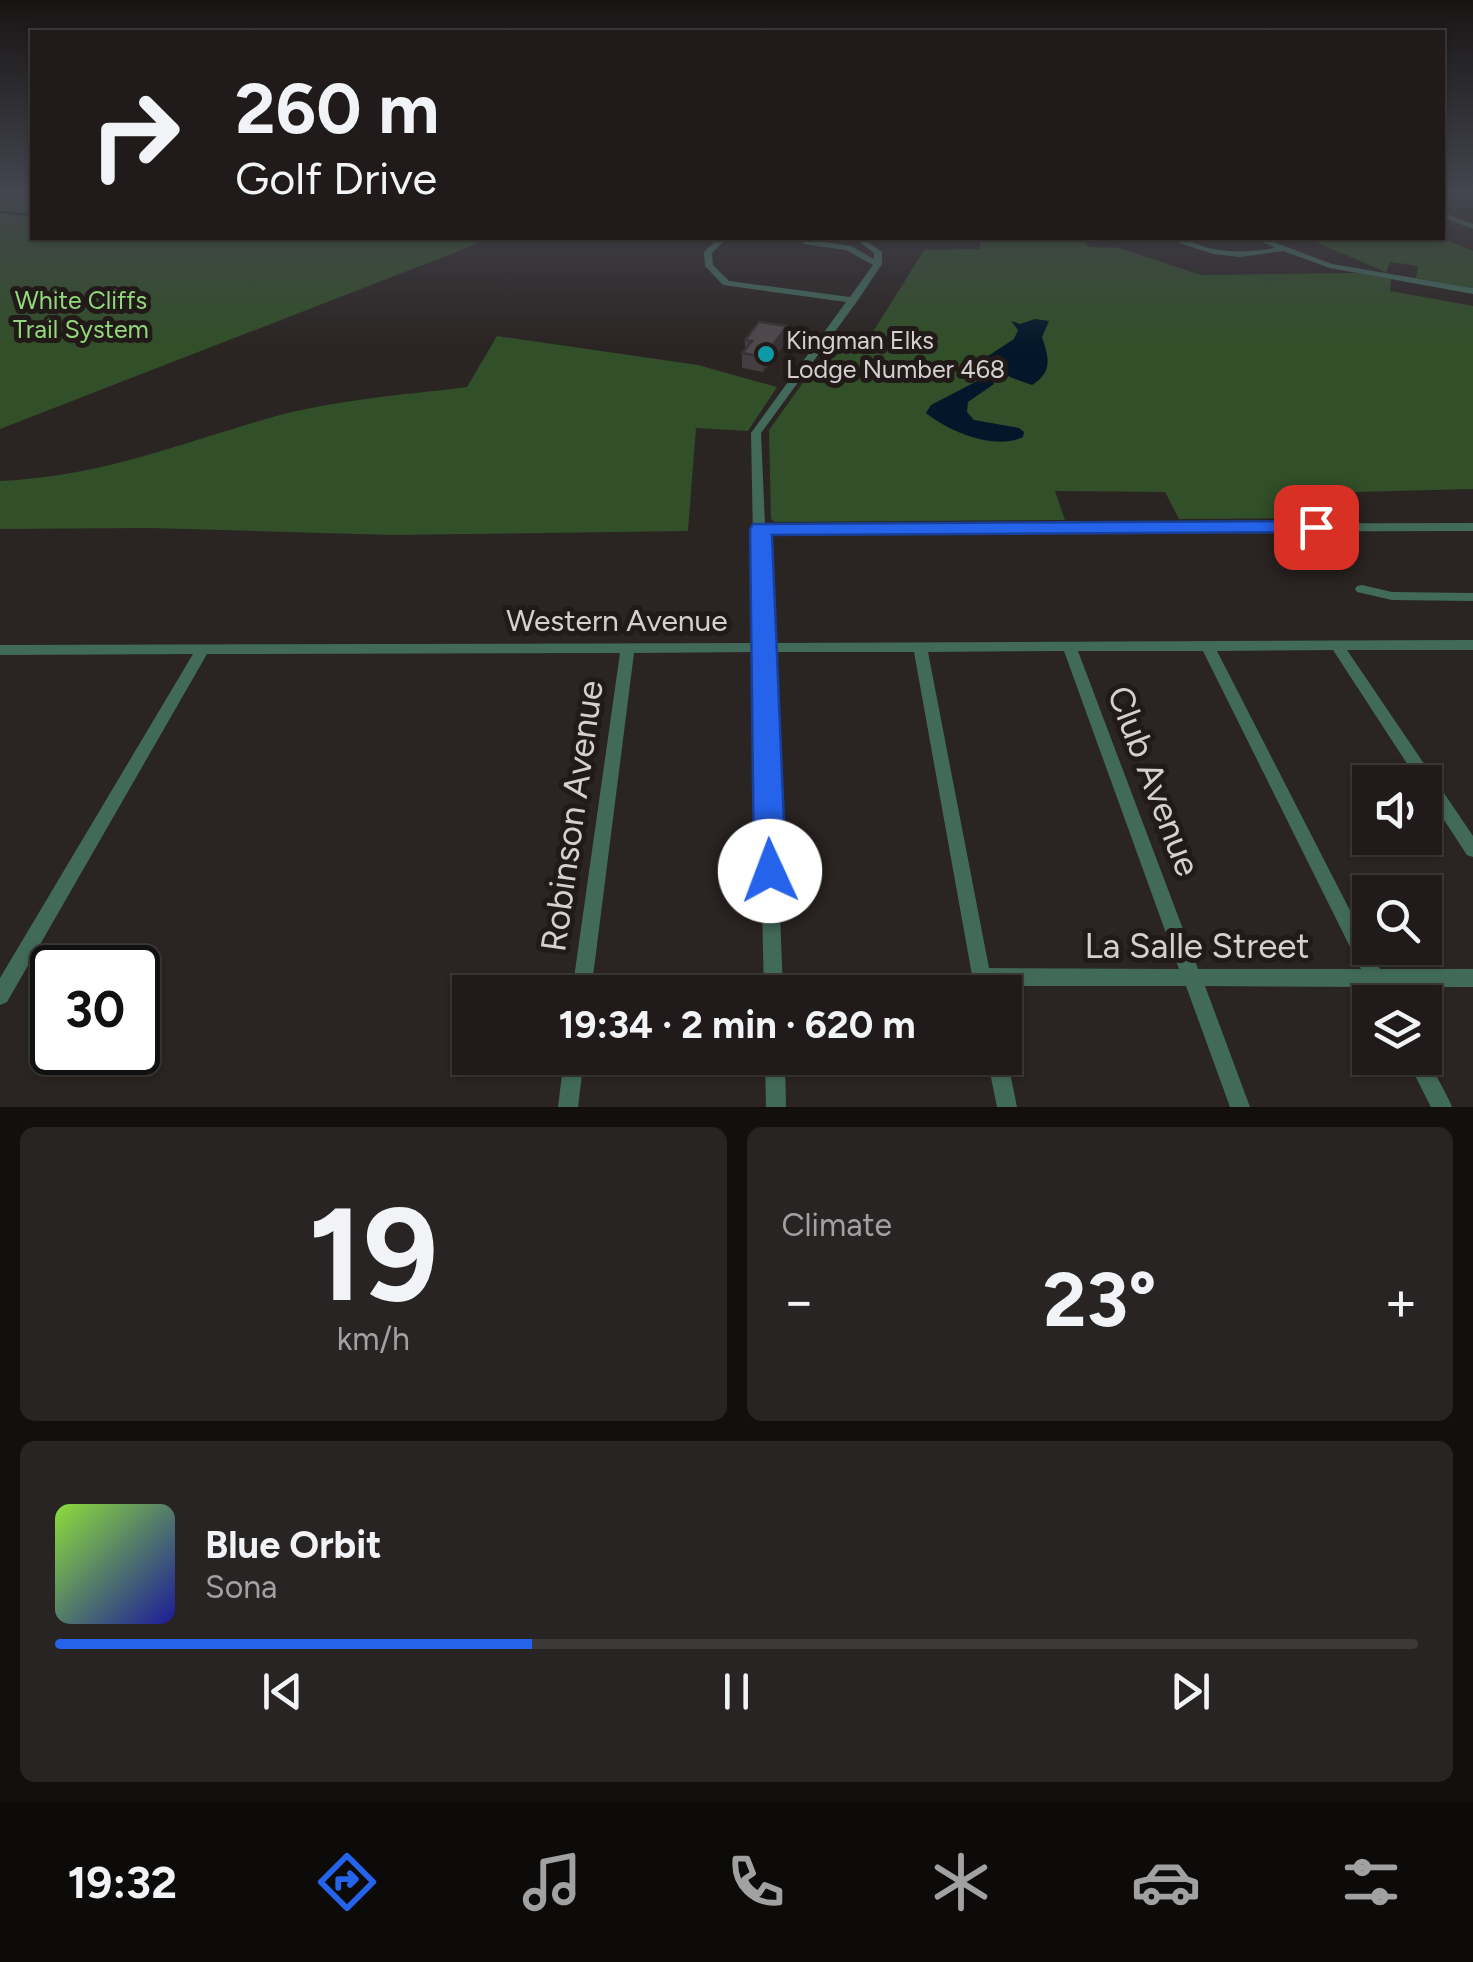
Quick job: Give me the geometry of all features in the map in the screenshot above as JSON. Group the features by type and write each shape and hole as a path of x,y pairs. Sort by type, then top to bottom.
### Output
{"street":[{"path":"716,245 708,252 713,274 726,283 854,300"},
{"path":"825,245 848,248 878,264"},
{"path":"774,975 756,432 878,264 878,252 868,245"},
{"path":"1190,245 1218,255 1251,256 1284,249"},
{"path":"1274,245 1330,266 1473,291"},
{"path":"761,529 1473,527"},
{"path":"1362,590 1392,596 1473,597"},
{"path":"920,646 980,975"},
{"name":"Club Avenue","path":"1068,646 1240,1107"},
{"path":"1208,646 1378,985"},
{"path":"1337,646 1473,850"},
{"name":"Western Avenue","path":"0,650 1473,646"},
{"path":"0,996 204,648"},
{"name":"Robinson Avenue","path":"583,975 628,648"},
{"name":"La Salle Street","path":"1022,983 1192,977 1473,978"},
{"path":"568,1107 572,1075"},
{"path":"775,1075 776,1107"},
{"path":"1000,1075 1007,1107"},
{"path":"1425,1075 1442,1107"}],"green space":[{"name":"White Cliffs Trail System","path":"0,245 475,245 0,429"},
{"path":"980,245 1119,248 1201,275 1357,273 1391,279 1390,291 1473,306 1473,489 1355,492 1330,518 1179,519 1165,492 1055,491 1065,520 771,519 769,430 830,345 861,351 924,250 980,249"},
{"path":"1322,245 1458,245 1473,251 1473,288 1416,278 1418,266 1390,262 1386,272"},
{"path":"497,336 698,365 777,387 748,431 696,428 688,531 391,535 150,528 0,529 0,481 104,466 318,407 467,387"}],"water":[{"path":"1035,319 1049,321 1042,337 1048,364 1032,385 1010,377 985,358 1014,339 1018,330 1011,321 1020,324"},
{"path":"985,377 993,379 994,384 968,402 967,412 974,420 1019,428 1023,437 999,442 972,437 926,413 931,405"}],"building":[{"path":"759,322 787,326 764,357 742,353 752,341 745,340"}],"place":[{"name":"Kingman Elks Lodge Number 468","path":"766,354"}],"route":[{"path":"770,871 761,529 1316,527"}]}
